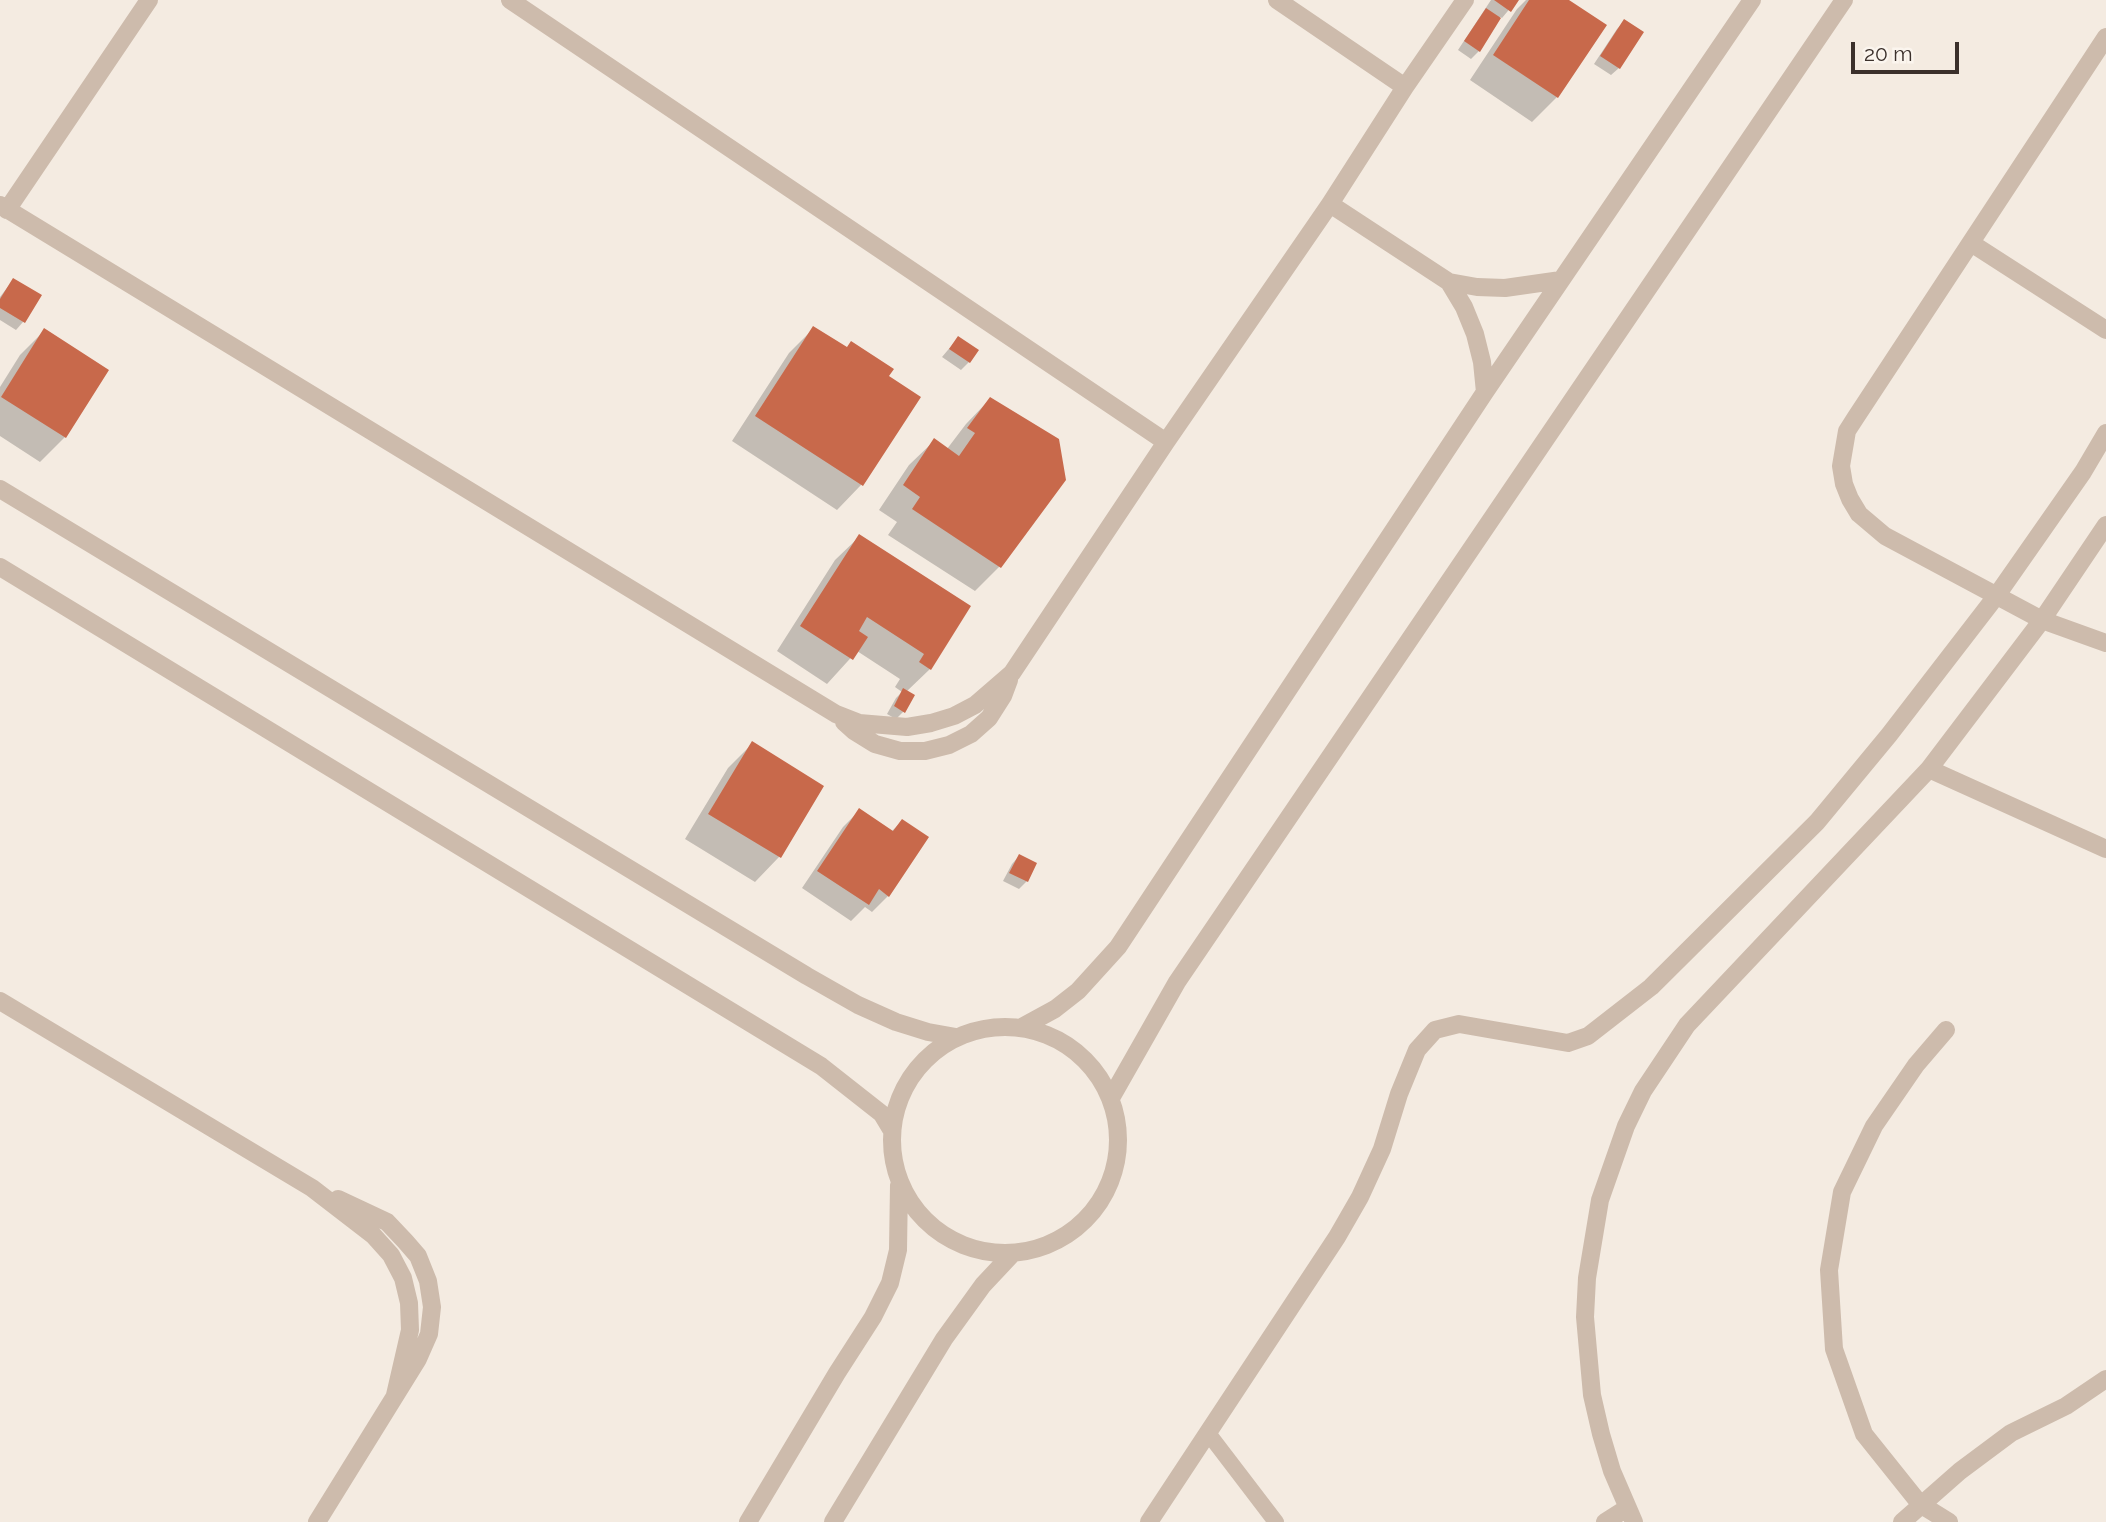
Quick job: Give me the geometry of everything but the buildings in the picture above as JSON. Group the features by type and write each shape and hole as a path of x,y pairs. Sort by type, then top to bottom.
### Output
{"street":[{"path":"149,0 4,208 836,714 859,723 882,726 907,727 931,723 954,716 975,705 1012,673"},
{"path":"510,0 1166,442"},
{"path":"1277,0 1405,87"},
{"path":"836,714 854,732 876,744 900,751 925,751 949,745 971,734 989,718 1003,696 1012,673 1465,0"},
{"path":"1021,1027 1055,1009 1078,991 1118,947 1485,392 1752,0"},
{"path":"1111,1097 1177,982 1844,0"},
{"path":"2106,37 1847,431 1841,466 1850,499 1871,526 1885,536 2042,620 2106,643"},
{"path":"1330,204 1449,282 1505,288 1561,280"},
{"path":"1971,243 2106,330"},
{"path":"1449,282 1464,307 1475,334 1482,362 1485,392"},
{"path":"1149,1522 1337,1237 1360,1197 1382,1149 1399,1094 1417,1050 1435,1030 1459,1024 1568,1043 1588,1036 1651,987 1817,822 1889,735 1997,595 2083,472 2106,433"},
{"path":"0,489 807,976 858,1005 896,1022 956,1037"},
{"path":"1605,1522 1630,1515 1608,1459 1592,1395 1585,1317 1587,1278 1600,1200 1626,1126 1650,1079 1687,1025 1929,769 2042,620 2106,525"},
{"path":"0,566 821,1066 881,1114 891,1129"},
{"path":"1929,769 2106,849"},
{"path":"0,1001 312,1188 387,1222 418,1256 428,1281 432,1307 429,1334 418,1359 317,1522"},
{"path":"988,1027 1021,1027 1049,1035 1074,1049 1094,1070 1111,1097 1117,1120 1119,1148 1113,1174 1102,1199 1085,1220 1064,1237 1039,1248 1013,1253 984,1251 957,1242 933,1227 913,1206 899,1182 892,1156 891,1129 898,1100 911,1074 930,1052 956,1037 988,1027"},
{"path":"1947,1030 1916,1065 1874,1126 1842,1192 1829,1270 1834,1349 1864,1434 1920,1504 1949,1522"},
{"path":"748,1522 873,1317 890,1283 898,1250 899,1182"},
{"path":"833,1522 944,1339 983,1285 1013,1253"},
{"path":"1902,1522 1920,1504 2011,1433 2066,1406 2106,1379"}],"lane":[{"path":"1208,1433 1276,1522"}]}
